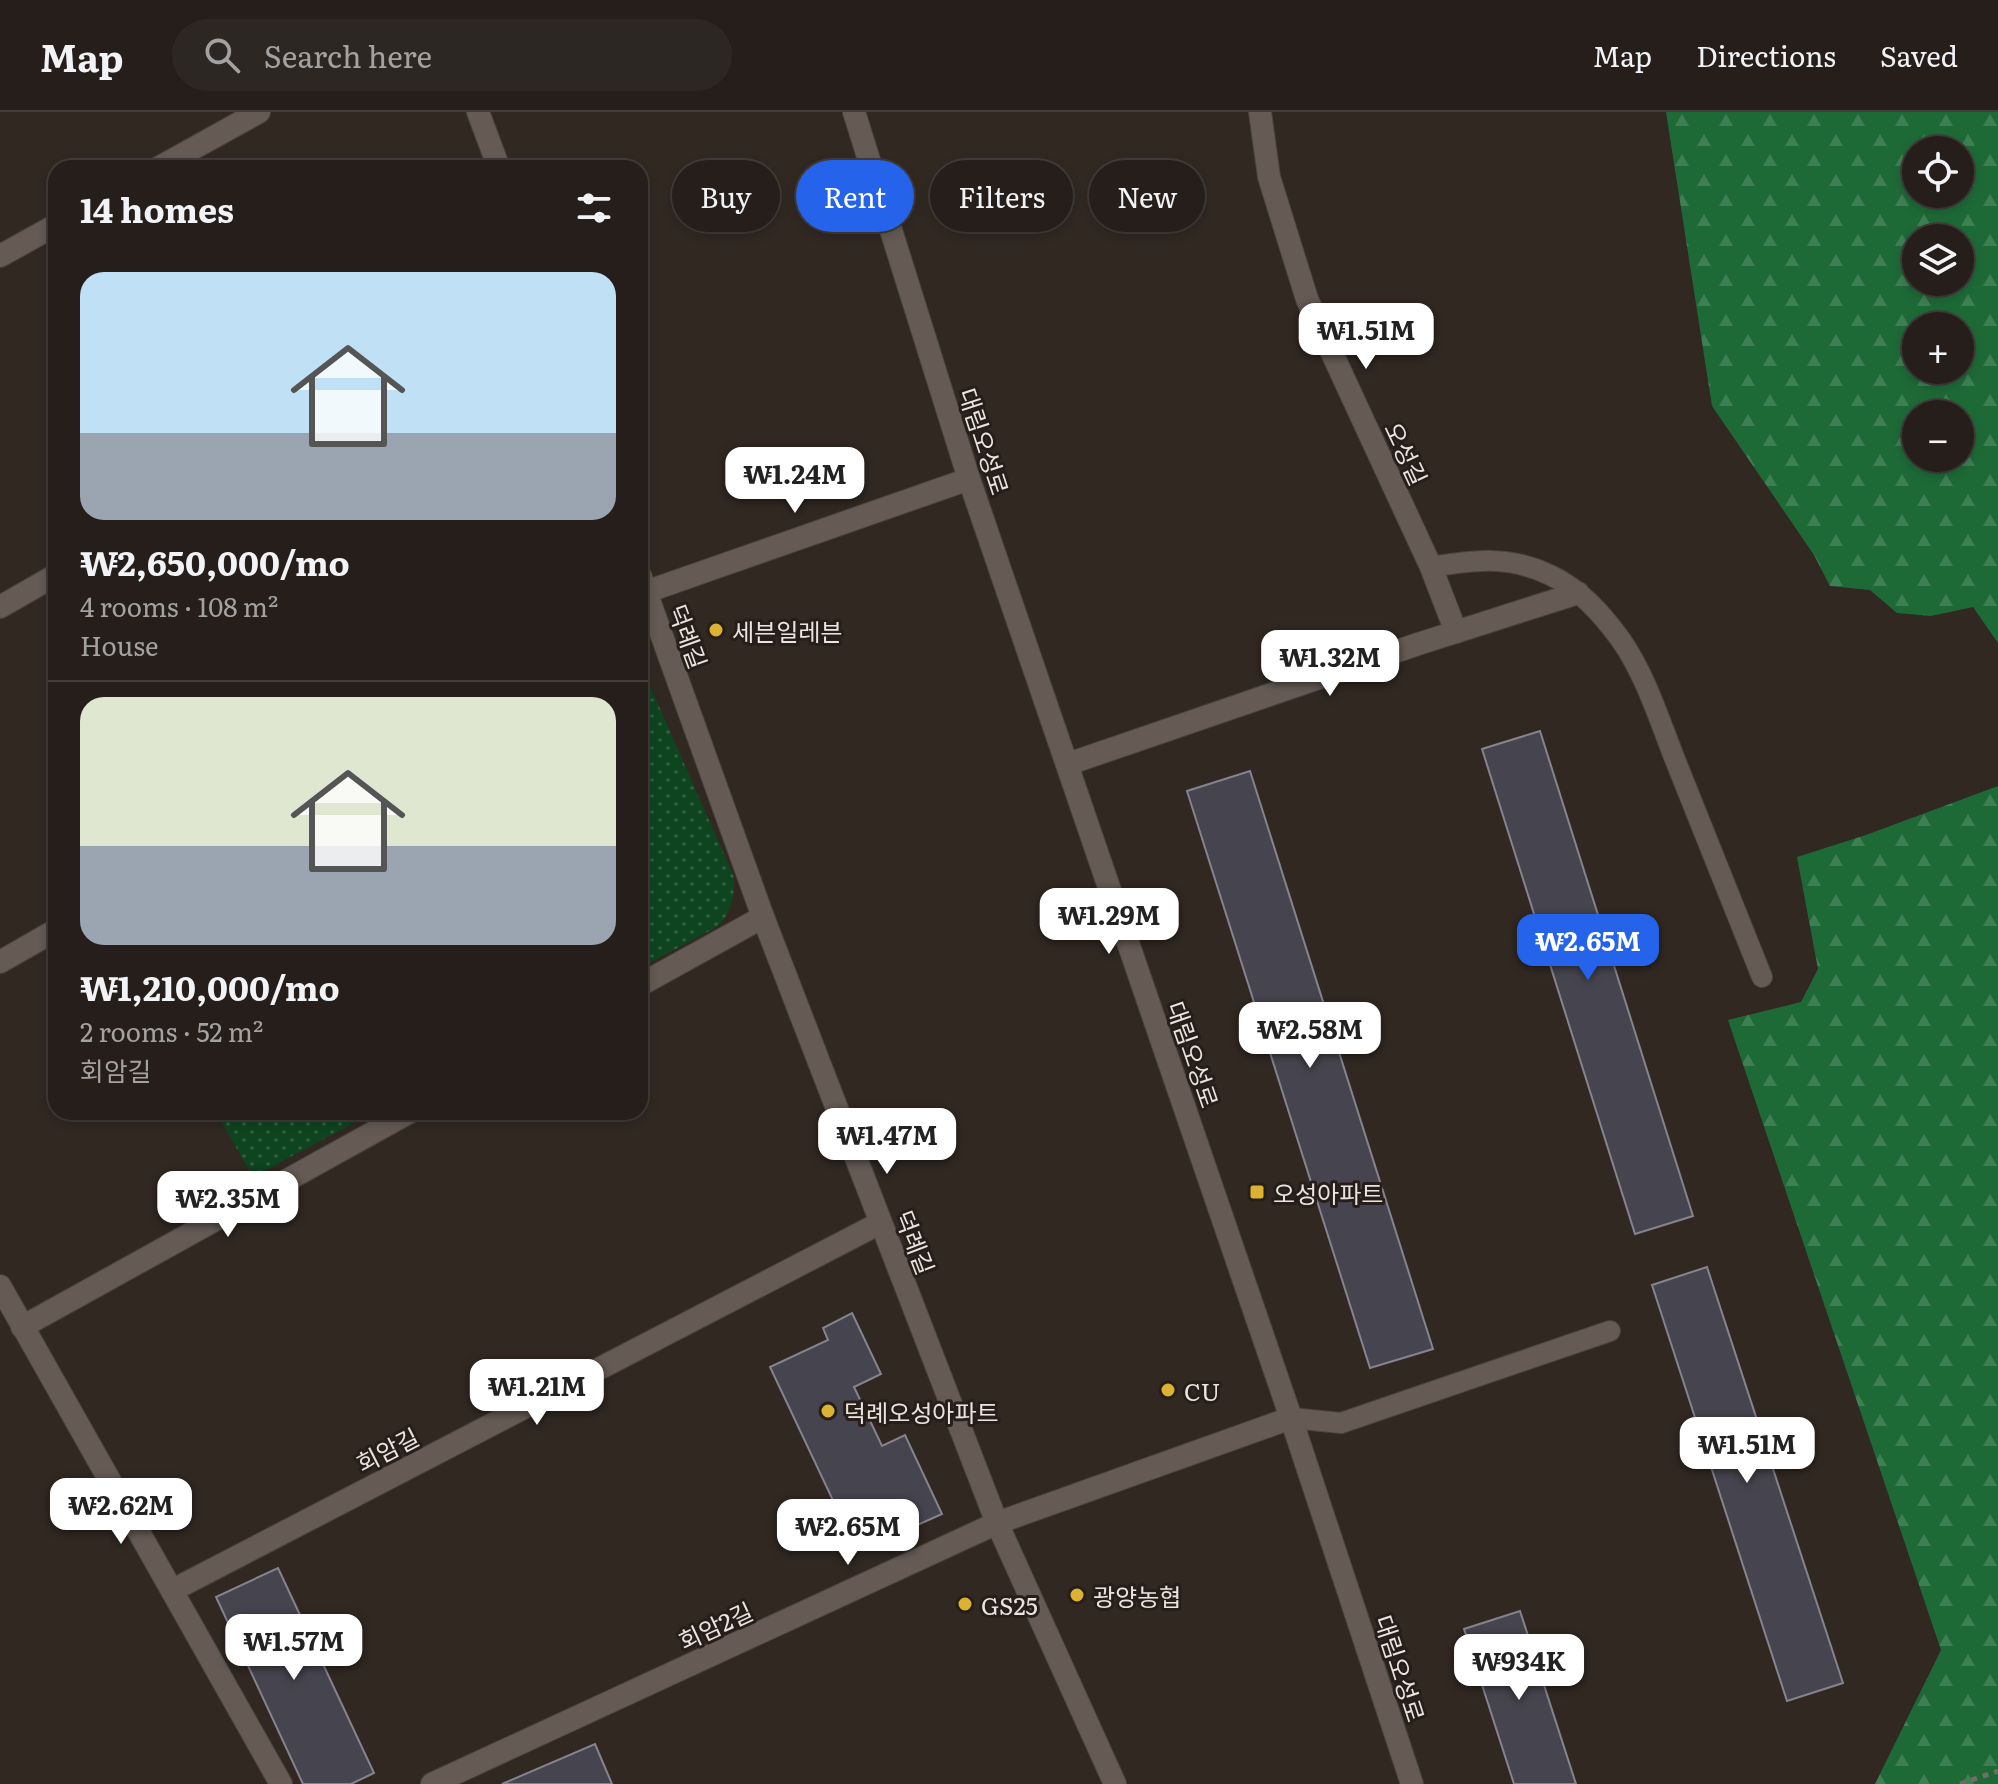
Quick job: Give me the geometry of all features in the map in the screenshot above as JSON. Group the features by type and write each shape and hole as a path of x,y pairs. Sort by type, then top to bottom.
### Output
{"street":[{"path":"172,160 259,112"},
{"path":"478,112 496,160"},
{"name":"대림오성로","path":"854,112 969,479 1291,1418 1412,1784"},
{"name":"오성길","path":"1260,112 1269,177 1307,299 1431,567 1456,632"},
{"path":"0,256 48,229"},
{"path":"648,585 969,479"},
{"path":"0,607 48,580"},
{"path":"1068,764 1578,593"},
{"name":"덕례길","path":"648,603 763,917 997,1523 1115,1784"},
{"path":"648,981 763,917"},
{"path":"0,962 48,935"},
{"path":"22,1327 396,1120"},
{"name":"회암길","path":"173,1590 880,1223"},
{"path":"0,1286 281,1784"},
{"name":"회암2길","path":"432,1784 997,1523 1291,1418"}],"lane":[{"path":"1431,567 1480,559 1511,562 1550,575 1600,612 1623,643 1650,697 1762,977"},
{"path":"1291,1418 1341,1423 1610,1331"}],"path":[{"path":"1960,1784 1998,1771"}],"green space":[{"path":"1666,112 1998,112 1998,643 1973,607 1931,616 1897,613 1870,590 1830,586 1814,555 1712,406"},
{"path":"648,681 734,877 729,910 717,927 648,964"},
{"path":"1998,786 1998,1784 1875,1784 1941,1650 1728,1020 1801,1002 1818,969 1797,857"},
{"path":"221,1120 359,1120 253,1177"}],"building":[{"path":"1540,731 1693,1216 1635,1234 1482,749"},
{"path":"1250,771 1433,1349 1370,1368 1187,791"},
{"path":"1707,1267 1843,1683 1787,1701 1652,1285"},
{"name":"덕례오성아파트","path":"852,1313 881,1374 854,1387 882,1446 905,1435 942,1514 904,1531 900,1525 855,1547 770,1367 828,1340 823,1328"},
{"path":"278,1568 374,1773 351,1784 303,1784 216,1597"},
{"path":"1520,1611 1576,1784 1514,1784 1464,1629"},
{"path":"595,1744 612,1784 502,1784"}],"place":[{"name":"세븐일레븐","path":"716,630"},
{"name":"오성아파트","path":"1257,1192"},
{"name":"CU","path":"1168,1390"},
{"name":"덕례오성아파트","path":"828,1411"},
{"name":"광양농협","path":"1077,1595"},
{"name":"GS25","path":"965,1604"}]}
